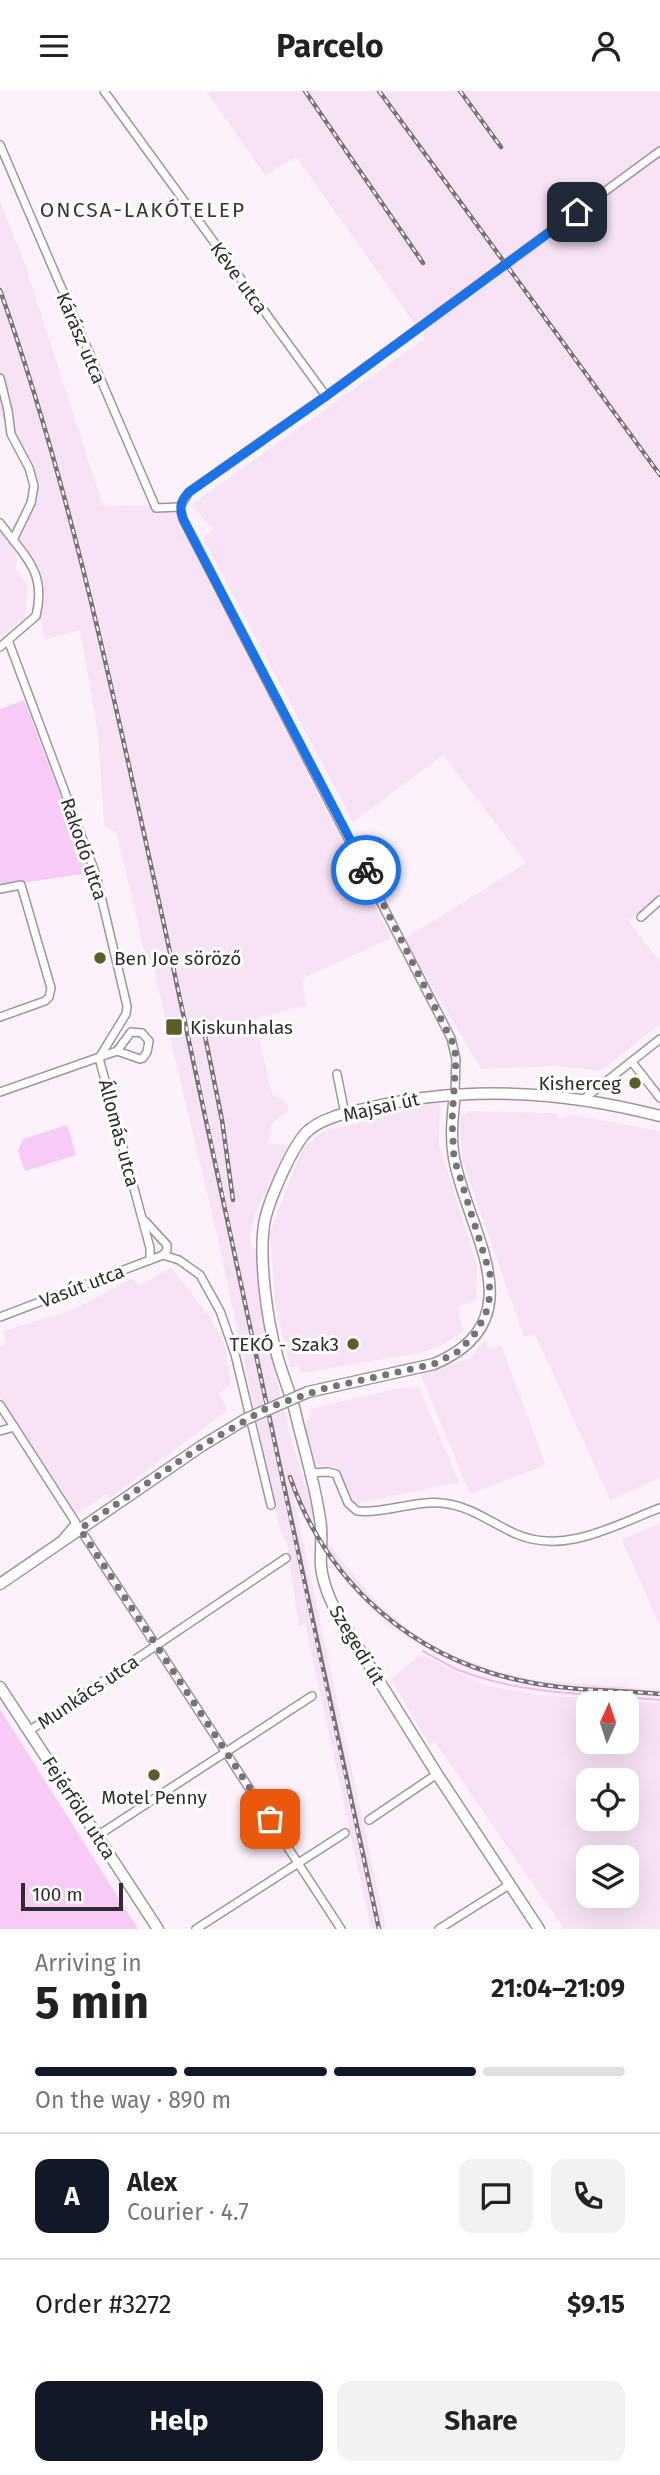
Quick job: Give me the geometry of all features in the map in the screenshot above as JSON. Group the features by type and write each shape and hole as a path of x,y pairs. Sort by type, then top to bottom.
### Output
{"main road":[{"name":"Majsai út","path":"263,1240 267,1210 297,1143 311,1128 345,1114 402,1100 455,1093 584,1099 660,1116"},
{"path":"1,1581 59,1544 78,1526 246,1419 309,1392 434,1364 459,1351 479,1327 489,1302 490,1274 454,1158 452,1121 455,1093"},
{"path":"452,1121 461,1102 468,1096 477,1094"},
{"name":"Szegedi út","path":"263,1240 273,1340 294,1408 321,1522 321,1565 329,1598 437,1774 539,1929"},
{"name":"Fejérföld utca","path":"0,1687 158,1929"}],"street":[{"name":"Kéve utca","path":"104,91 326,396"},
{"name":"Kárász utca","path":"0,145 156,508 180,507"},
{"path":"455,1093 456,1059 452,1038 183,519 180,507 189,492 326,396 660,151"},
{"path":"0,378 11,434 29,468 34,486 31,503 13,540"},
{"path":"0,523 32,565 39,583 36,616 0,647"},
{"name":"Rakodó utca","path":"8,640 96,875 127,1006 126,1014 99,1058"},
{"path":"0,889 20,885 51,988 45,1001 0,1017"},
{"path":"641,917 660,900"},
{"path":"0,1092 117,1051 131,1032 142,1033 149,1041 148,1052 140,1059 117,1051"},
{"path":"584,1099 660,1039"},
{"name":"Állomás utca","path":"99,1058 150,1248 150,1260"},
{"path":"632,1062 660,1098"},
{"path":"337,1075 345,1114"},
{"name":"Állomás utca","path":"139,1208 147,1224 167,1245 163,1255"},
{"path":"163,1255 179,1260 200,1275 220,1311 235,1354 271,1505"},
{"name":"Vasút utca","path":"0,1317 163,1255"},
{"path":"0,1405 341,1929"},
{"path":"0,1431 14,1427"},
{"path":"309,1473 336,1474 348,1503 357,1510 444,1503 473,1511 523,1537 546,1542 584,1537 660,1508"},
{"name":"Munkács utca","path":"29,1731 286,1558"},
{"path":"97,1836 312,1696"},
{"path":"369,1820 437,1774"},
{"path":"196,1929 345,1833"},
{"path":"439,1929 509,1885"}],"shaded area":[{"path":"206,91 660,91 660,894 628,921 660,961 660,1024 601,1071 557,1066 481,1069 404,939 526,863 443,755 353,822 203,538 213,529 191,505 425,338 296,157 265,175"},
{"path":"0,201 25,264 103,506 150,505 154,512 174,511 391,938 302,979 306,1005 255,1019 272,1094 288,1104 288,1111 272,1123 269,1143 288,1145 256,1212 250,1235 251,1246 257,1250 270,1353 317,1526 326,1541 377,1603 408,1629 447,1653 494,1670 534,1680 660,1690 660,1697 639,1695 639,1691 584,1691 520,1684 464,1668 433,1653 392,1628 362,1601 329,1559 303,1518 293,1495 386,1929 371,1929 305,1623 299,1627 287,1542 280,1530 217,1235 151,958 146,959 117,833 104,825 98,733 80,630 45,640 40,620 40,571 18,541 34,507 37,482 32,465 0,415"},
{"path":"0,532 17,555 16,569 28,586 25,617 0,637"},
{"path":"24,700 90,873 0,886 0,709"},
{"path":"440,1101 439,1144 477,1266 476,1300 459,1307 464,1331 444,1344 424,1352 301,1373 300,1366 290,1367 275,1303 270,1232 302,1149 322,1132"},
{"path":"469,1111 556,1113 559,1119 573,1115 660,1131 660,1478 610,1500 535,1334 524,1337 463,1162 459,1118"},
{"path":"67,1125 76,1155 25,1171 18,1151 23,1139"},
{"path":"171,1267 209,1316 224,1343 231,1381 229,1386 219,1393 228,1410 110,1498 106,1494 77,1514 0,1397 0,1346 7,1343 3,1331 75,1309 132,1278 140,1286"},
{"path":"485,1339 489,1349 501,1345 546,1465 470,1494 420,1373 470,1358"},
{"path":"419,1387 459,1482 355,1504 337,1467 313,1465 303,1429 311,1414 309,1409 399,1388"},
{"path":"660,1523 660,1626 622,1540"},
{"path":"421,1654 489,1686 541,1695 576,1697 576,1754 639,1754 639,1702 660,1703 660,1929 564,1929 435,1742 429,1744 391,1679"},
{"path":"0,1709 138,1929 0,1929"}],"waterway":[{"path":"423,1651 456,1669 505,1684 557,1692 660,1700"}],"railway":[{"path":"305,91 423,263"},
{"path":"379,91 660,475"},
{"path":"460,91 501,147"},
{"path":"0,290 50,445 110,682 379,1929"},
{"path":"203,1026 222,1120 233,1200"},
{"path":"290,1477 327,1552 352,1584 381,1613 413,1637 487,1672 528,1682 577,1689 660,1694"}],"way so far":[{"path":"270,1819 80,1529 246,1419 309,1392 434,1364 459,1351 477,1331 485,1316 489,1302 489,1267 454,1158 454,1045 366,870"}],"place":[{"name":"Ben Joe söröző","path":"100,958"},
{"name":"Kiskunhalas","path":"174,1027"},
{"name":"Kisherceg","path":"635,1083"},
{"name":"TEKÓ - Szak3","path":"353,1344"},
{"name":"Motel Penny","path":"154,1775"}],"district":[{"name":"ONCSA-LAKÓTELEP","path":"143,210"}],"route":[{"path":"366,870 183,519 180,512 181,503 189,492 326,396 577,212"}]}
